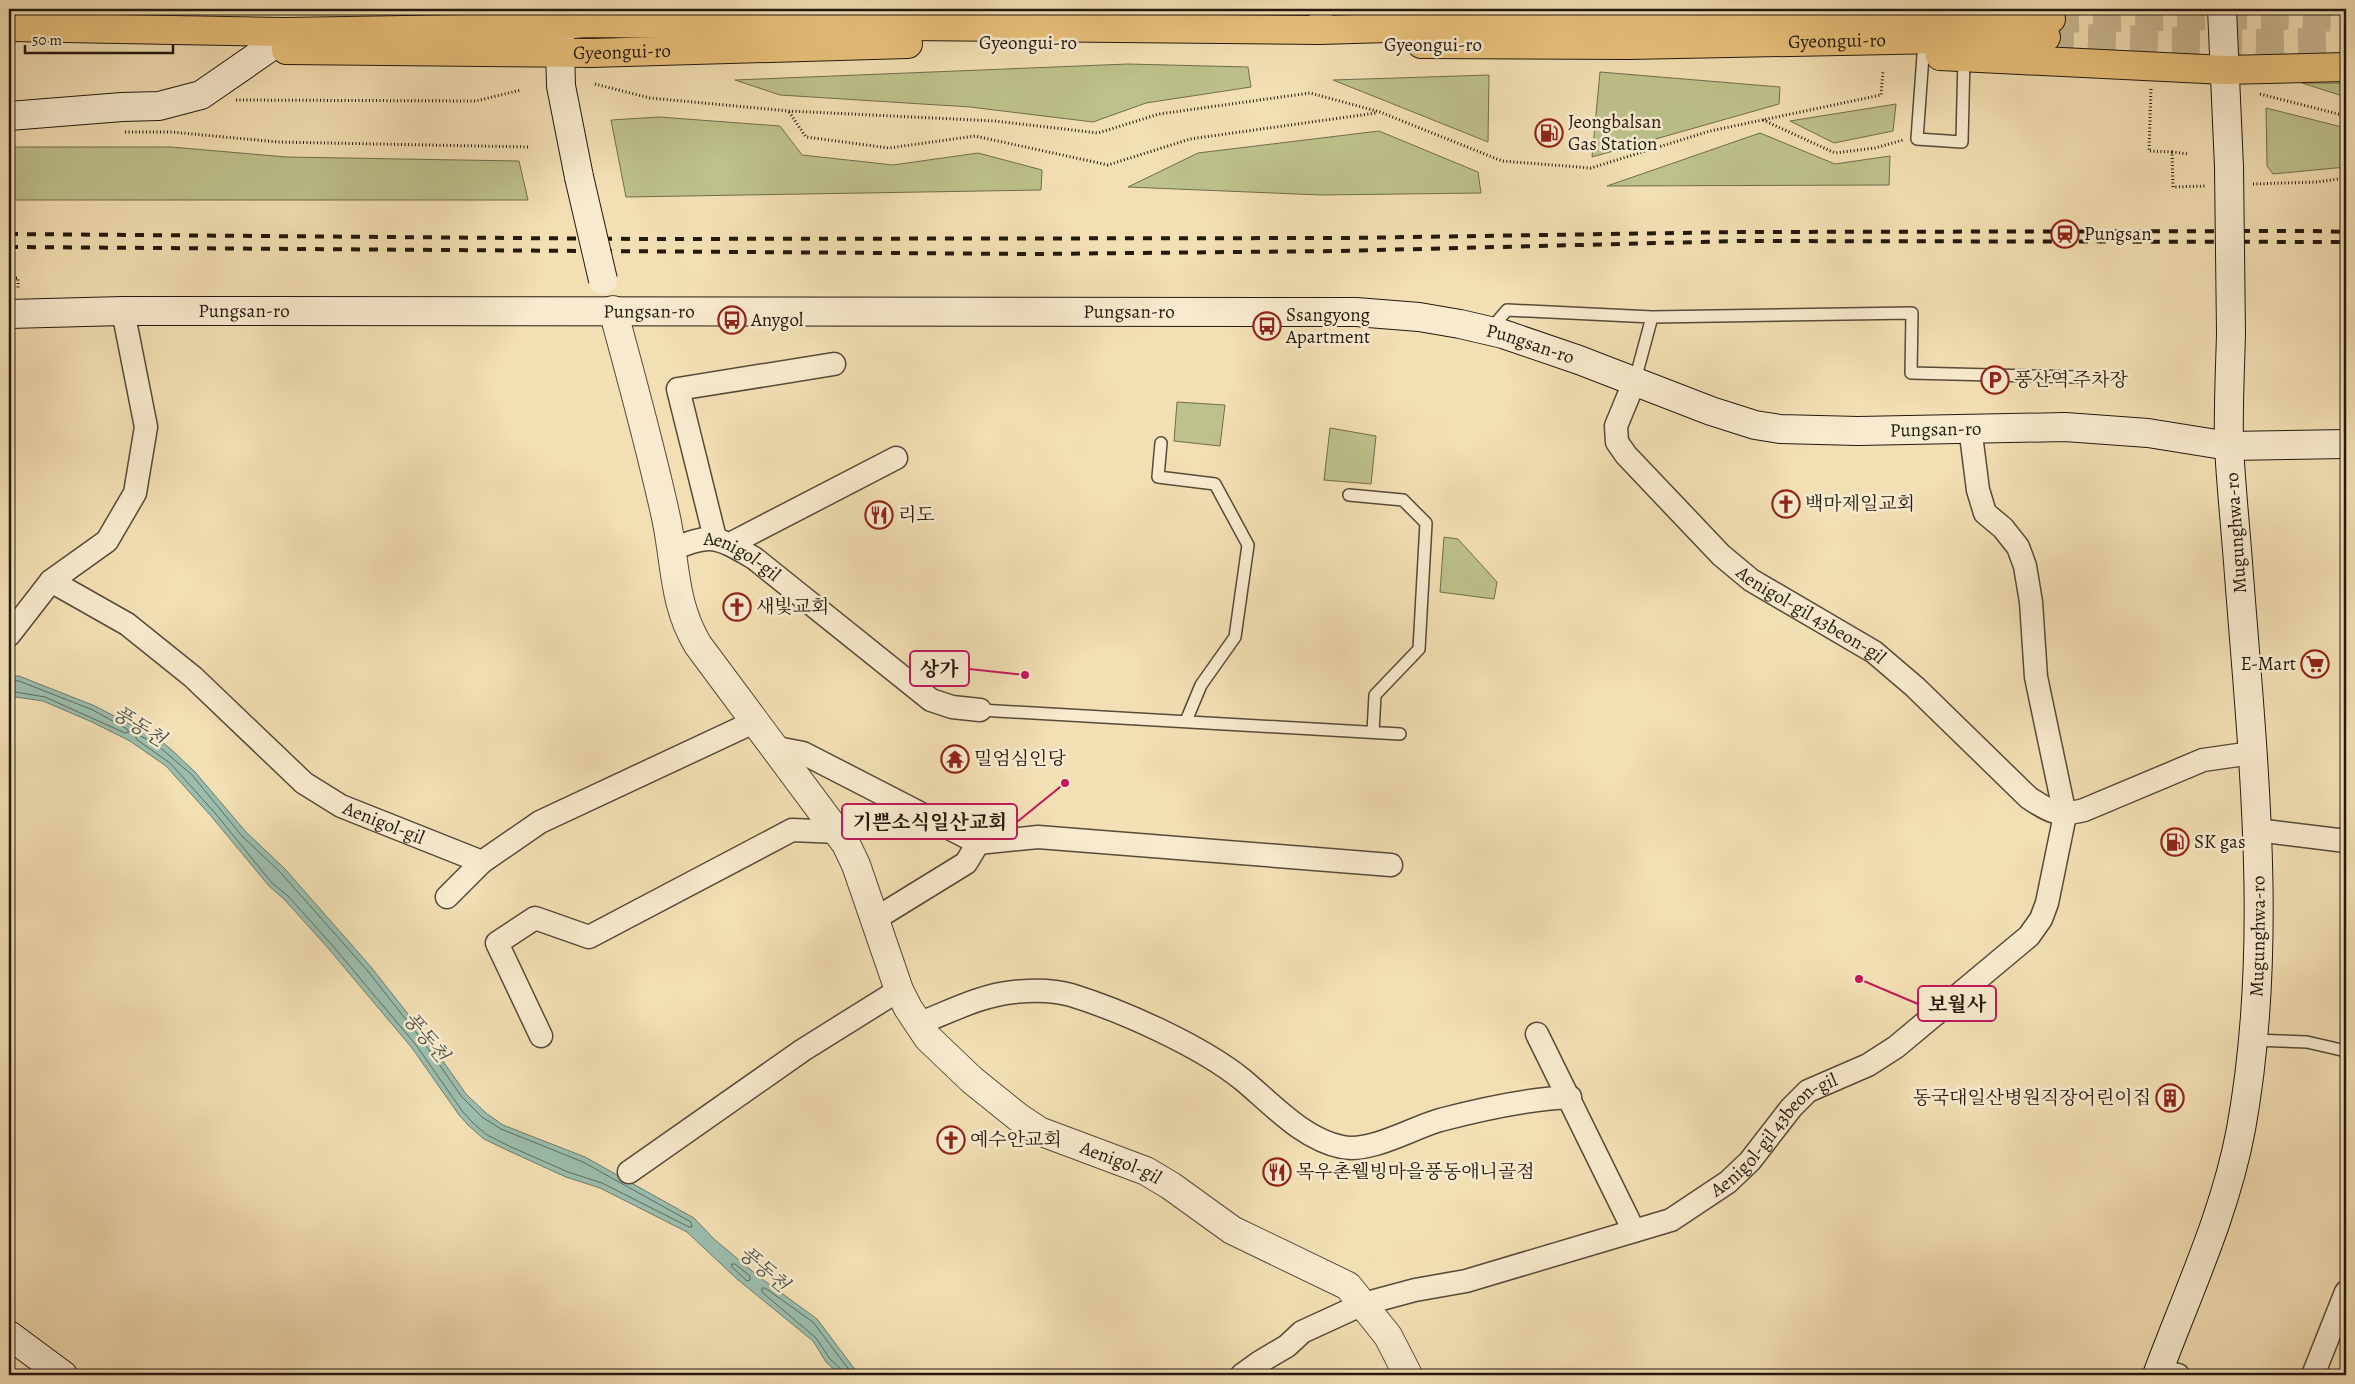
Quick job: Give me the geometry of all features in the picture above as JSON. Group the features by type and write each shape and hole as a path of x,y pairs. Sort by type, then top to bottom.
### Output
{"main road":[{"path":"1628,33 1663,9"},
{"path":"2222,9 2225,70"},
{"name":"Gyeongui-ro","path":"9,27 284,32 520,28 560,17 1320,20 1628,33"},
{"name":"Aenigol-gil","path":"560,17 561,86 579,177 603,280 613,310 665,511 674,577 686,622 698,644 839,832 856,865 899,990 918,1024 928,1038 972,1080 1029,1125 1056,1138 1146,1171 1171,1186 1232,1230 1348,1286 1388,1336 1408,1375"},
{"name":"Gyeongui-ro","path":"9,44 266,50 561,53 944,43 2049,28"},
{"path":"1628,33 1688,51 1923,55 2225,70 2346,67"},
{"path":"9,116 122,120 159,106 201,94 266,50"},
{"name":"Mugunghwa-ro","path":"2165,1374 2225,1195 2240,1132 2253,1040 2257,972 2257,830 2229,446 2231,334 2229,167 2225,70"},
{"name":"Pungsan-ro","path":"9,314 123,310 1356,312 1419,318 1489,331 1540,346 1634,380 1711,411 1780,429 1858,431 1970,427 2074,428 2148,433 2229,446 2346,444"},
{"path":"9,1335 63,1375"}],"street":[{"path":"9,635 52,581 107,541 135,493 146,427 123,310"},
{"path":"834,364 678,389 722,541 896,458"},
{"name":"Aenigol-gil 43beon-gil","path":"1634,380 1616,426 1618,442 1626,455 1722,555 1751,580 1874,652 1915,687 2029,798 2050,812 2065,815"},
{"name":"Aenigol-gil 43beon-gil","path":"1242,1375 1287,1346 1302,1332 1363,1304 1415,1290 1466,1281 1671,1220 1728,1182 1750,1161 1791,1108 1808,1090 1868,1065 1896,1046 2030,936 2048,903 2065,815 2036,678 2031,602 2025,566 2018,547 2003,528 1985,513 1978,490 1970,427"},
{"name":"Aenigol-gil","path":"670,550 698,539 722,541 754,558 931,700 952,707 980,710"},
{"name":"Aenigol-gil","path":"52,581 127,624 192,678 304,783 341,806 482,862"},
{"path":"446,897 482,862 540,822 756,721"},
{"path":"776,748 802,753 978,843 1038,837 1391,865"},
{"path":"2065,815 2084,810 2203,760 2252,753"},
{"path":"541,1036 497,943 534,918 590,937 792,830 839,832"},
{"path":"2257,830 2346,841"},
{"path":"876,919 966,862 978,843"},
{"path":"629,1172 802,1050 899,990"},
{"path":"918,1024 977,1000 1014,992 1048,992 1070,995 1132,1019 1216,1060 1298,1127 1327,1142 1344,1147 1369,1146 1440,1120 1530,1100 1570,1097"},
{"path":"1537,1034 1570,1097 1634,1231"},
{"path":"2313,1375 2346,1292"}],"lane":[{"path":"1923,55 1917,139 1962,142 1964,58"},
{"path":"1489,331 1507,310 1652,317 1912,313 1911,373 2078,377"},
{"path":"1634,380 1652,317"},
{"path":"1161,443 1158,477 1215,484 1248,544 1235,637 1202,685 1186,721"},
{"path":"1349,495 1403,500 1426,523 1419,649 1375,695 1374,732"},
{"path":"980,710 1400,734"},
{"path":"2253,1040 2307,1042 2346,1051"}],"path":[{"path":"595,84 650,98 789,111 995,121 1098,133 1159,114 1310,93 1380,112 1502,161 1591,168 1710,130 1881,95 1883,71"},
{"path":"232,100 476,101 521,90"},
{"path":"2258,94 2346,116"},
{"path":"789,111 806,137 890,148 975,136 1108,166 1190,139 1380,112"},
{"path":"1763,119 1835,153 1874,148 1902,140 1917,139"},
{"path":"122,120 171,132 278,142 529,147"},
{"path":"2172,152 2188,154"},
{"path":"9,278 18,278 18,288"}],"green space":[{"path":"1128,64 1248,67 1251,87 1146,103 1093,122 970,107 780,95 735,80"},
{"path":"1600,72 1780,87 1779,104 1592,157"},
{"path":"1489,75 1488,142 1333,80"},
{"path":"2302,83 2346,83 2346,97"},
{"path":"1896,104 1893,131 1834,143 1790,121"},
{"path":"2266,108 2346,128 2346,167 2273,174 2267,166"},
{"path":"659,117 780,126 802,155 893,165 978,153 1042,170 1041,190 626,197 611,120"},
{"path":"1379,131 1478,172 1481,193 1321,195 1128,187 1198,153"},
{"path":"1760,133 1835,164 1890,156 1889,185 1607,186"},
{"path":"171,147 286,157 519,161 528,200 9,200 9,148"},
{"path":"1177,402 1225,405 1220,446 1174,441"},
{"path":"1330,428 1376,436 1371,484 1324,480"},
{"path":"1444,537 1458,539 1497,582 1494,599 1440,592"}],"water":[{"name":"풍동천","path":"9,676 19,676 95,706 160,740 195,772 246,832 285,869 371,967 426,1037 466,1094 486,1113 503,1125 585,1157 694,1218 714,1239 758,1276 817,1319 859,1375 840,1375 826,1362 813,1341 737,1279 687,1232 600,1188 566,1177 484,1139 459,1115 412,1048 328,948 284,899 269,886 211,816 166,766 130,741 92,722 43,701 9,696"}],"tunnel":[{"path":"2051,19 2272,15 2346,18"},
{"path":"2046,37 2267,43 2346,41"}],"railway":[{"path":"9,234 640,239 1345,238 1741,232 2346,232"},
{"path":"9,247 1033,254 1338,251 1740,241 2346,242"}],"place":[{"name":"Jeongbalsan Gas Station","path":"1549,133"},
{"name":"Pungsan","path":"2065,234"},
{"name":"Anygol","path":"732,320"},
{"name":"Ssangyong Apartment","path":"1267,326"},
{"name":"풍산역 주차장","path":"1995,380"},
{"name":"백마제일교회","path":"1786,504"},
{"name":"리도","path":"879,515"},
{"name":"새빛교회","path":"737,607"},
{"name":"E-Mart","path":"2315,664"},
{"name":"상가","path":"1025,675"},
{"name":"밀엄심인당","path":"955,759"},
{"name":"기쁜소식일산교회","path":"1065,783"},
{"name":"SK gas","path":"2175,842"},
{"name":"보월사","path":"1859,979"},
{"name":"동국대일산병원직장어린이집","path":"2170,1098"},
{"name":"예수안교회","path":"951,1140"},
{"name":"목우촌웰빙마을풍동애니골점","path":"1277,1172"}]}
